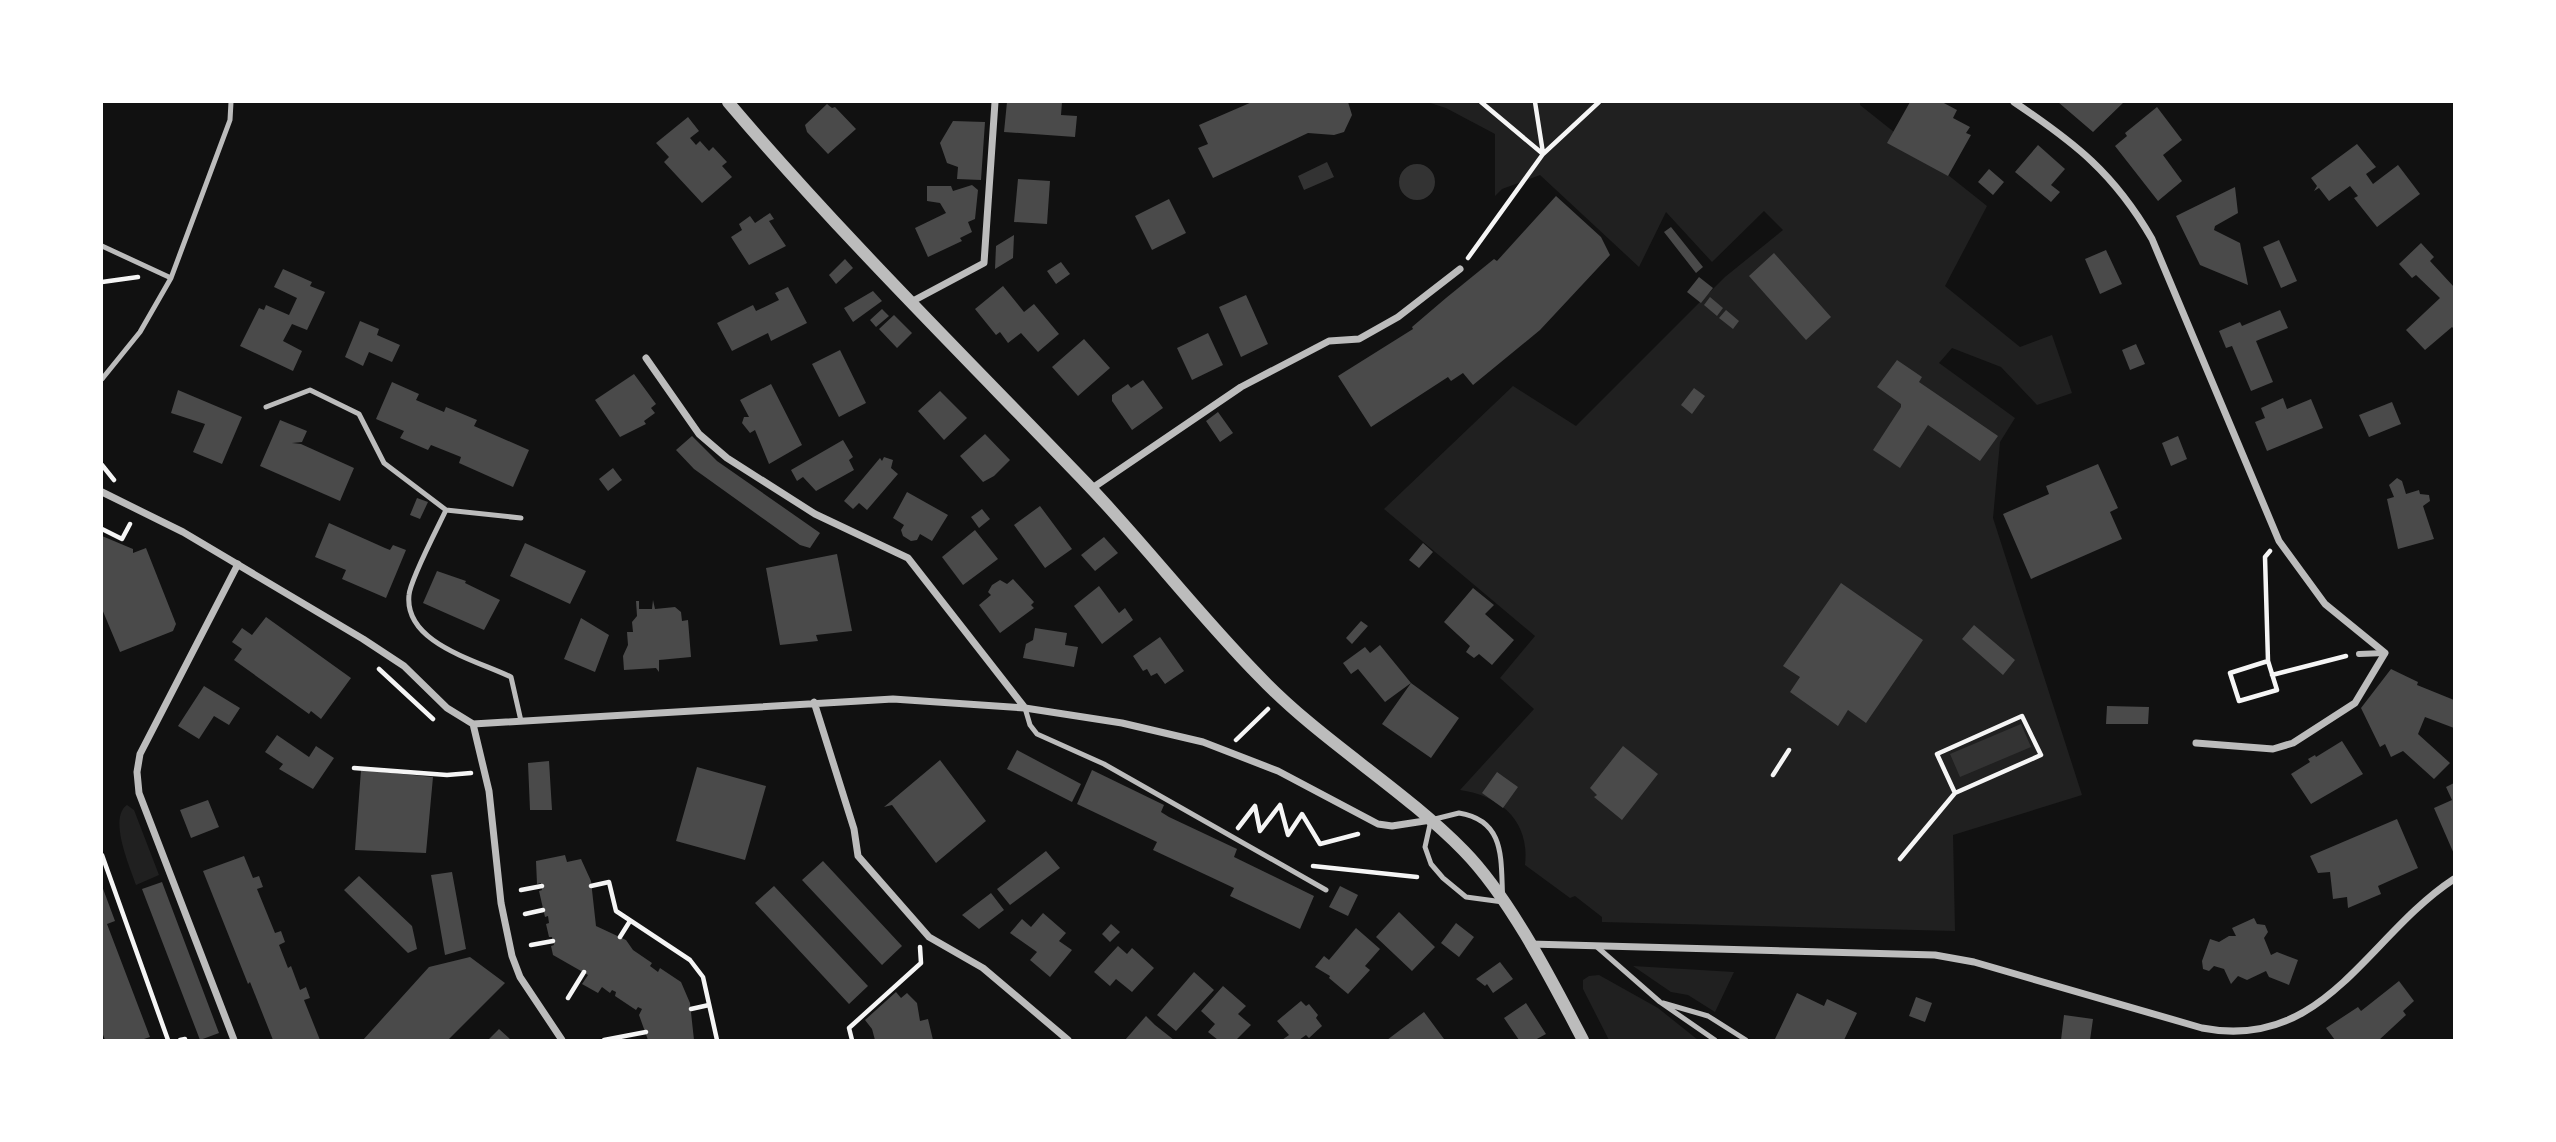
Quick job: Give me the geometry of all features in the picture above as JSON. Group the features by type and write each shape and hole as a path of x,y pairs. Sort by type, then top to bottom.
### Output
{"street":[{"path":"728,102 911,302 1091,489 1196,610 1262,680 1431,820 1467,855 1503,902 1530,944 1583,1041"},
{"path":"911,302 984,263 995,102"},
{"path":"2014,102 2080,150 2125,194 2152,239 2279,541 2325,604 2385,653"},
{"path":"1091,489 1241,387 1329,341 1359,339 1388,323 1460,269"},
{"path":"646,358 699,434 727,458 815,514 908,558 1026,708"},
{"path":"102,492 183,532 239,564 404,666 447,708 472,724 893,699 1026,708 1122,723 1203,742 1278,771 1378,824 1392,826 1431,820"},
{"path":"234,1041 139,793 136,772 139,754 239,564"},
{"path":"2359,654 2385,653"},
{"path":"2196,743 2273,749 2293,743 2355,704 2385,653"},
{"path":"814,702 854,829 858,856 929,937 983,968 1068,1041"},
{"path":"472,724 489,790 501,903 512,956 520,977 562,1041"},
{"path":"1530,944 1935,955 1974,962 2202,1028 2253,1031 2293,1020 2321,1003 2413,914 2455,879"}],"lane":[{"path":"102,379 140,332 171,278 230,120 231,102"},
{"path":"102,246 171,278"},
{"path":"266,407 310,390 359,414 384,464 446,510 521,518"},
{"path":"446,510 409,594 413,621 424,636 511,677 520,721"},
{"path":"1026,708 1030,725 1037,734 1104,764 1326,890"},
{"path":"1459,813 1477,816 1488,825 1500,850 1503,902 1466,897 1443,878 1431,863 1425,847 1431,820 1459,813"},
{"path":"1596,946 1660,1002 1715,1041"},
{"path":"1660,1002 1708,1016 1746,1041"}],"path":[{"path":"1480,102 1543,154"},
{"path":"1535,102 1543,154"},
{"path":"1586,116 1594,102"},
{"path":"1460,269 1543,154 1599,102"},
{"path":"102,282 130,280 155,270"},
{"path":"102,465 115,481"},
{"path":"102,529 122,539 130,524"},
{"path":"2264,557 2268,661 2277,690 2239,701 2230,673 2268,661"},
{"path":"2272,675 2359,654"},
{"path":"370,664 433,719"},
{"path":"1235,741 1268,709"},
{"path":"1900,859 1955,793 2041,755 2022,716 1937,754 1955,793"},
{"path":"1773,775 1789,750"},
{"path":"354,768 462,775"},
{"path":"1231,836 1255,806 1260,831 1280,805 1288,835 1302,814 1320,844 1358,834"},
{"path":"102,855 168,1041"},
{"path":"1282,865 1290,863 1417,877"},
{"path":"592,886 609,882 616,911 690,960 703,976 717,1041"},
{"path":"521,890 542,886"},
{"path":"525,914 543,910"},
{"path":"620,937 630,920"},
{"path":"531,945 553,941"},
{"path":"852,1041 849,1028 921,963 920,946"},
{"path":"568,998 584,971"},
{"path":"691,1009 709,1005"},
{"path":"604,1041 646,1031"}],"shaded area":[{"path":"1427,102 1860,102 1860,105 1987,206 1945,286 2020,347 2052,335 2072,393 2037,405 2001,367 1952,348 1939,363 2015,418 2000,442 1993,518 2082,795 1953,835 1955,931 1602,922 1602,917 1575,896 1570,898 1525,865 1523,836 1510,813 1488,798 1460,790 1534,709 1500,678 1535,636 1384,509 1513,386 1576,426 1725,277 1783,230 1764,211 1712,262 1666,212 1639,267 1540,175 1502,189 1495,196 1495,134 1446,108"},
{"path":"1327,162 1334,177 1304,190 1298,176"},
{"path":"1417,164 1429,170 1435,182 1429,194 1417,200 1405,194 1399,182 1405,170"},
{"path":"2021,724 2031,747 1960,777 1950,754"},
{"path":"127,805 134,810 159,875 136,885 120,831 122,811"},
{"path":"1633,966 1734,972 1715,1012 1688,995 1671,992"},
{"path":"1599,975 1658,1008 1698,1040 1609,1040 1583,989 1583,980"}],"building":[{"path":"1007,102 1062,102 1061,115 1077,116 1075,137 1004,132"},
{"path":"1252,102 1348,102 1352,115 1344,132 1334,135 1308,133 1213,178 1198,148 1208,144 1199,125"},
{"path":"1910,102 1942,102 1957,110 1953,118 1970,127 1966,133 1971,135 1948,176 1887,143"},
{"path":"2058,102 2124,102 2093,132"},
{"path":"827,104 835,107 856,129 828,154 807,132 805,125"},
{"path":"2157,107 2182,140 2163,155 2182,181 2158,201 2115,146 2127,136 2125,133"},
{"path":"688,117 699,131 690,138 696,145 700,141 709,151 713,147 727,162 722,166 732,177 702,203 664,162 669,157 656,143"},
{"path":"953,121 985,122 981,180 957,179 958,167 947,163 940,143"},
{"path":"2357,144 2376,167 2366,174 2373,184 2398,165 2420,194 2377,227 2354,198 2358,196 2350,186 2329,201 2319,188 2314,191 2317,186 2311,178"},
{"path":"2038,145 2065,169 2051,185 2060,192 2051,202 2015,172"},
{"path":"1989,169 2004,182 1993,195 1978,182"},
{"path":"1018,179 1050,181 1047,224 1014,222"},
{"path":"972,185 978,190 975,219 968,222 972,232 960,238 962,241 928,257 915,228 946,213 940,203 927,201 927,186 951,186 953,191"},
{"path":"2235,187 2238,213 2215,226 2214,230 2240,243 2248,285 2200,265 2176,216"},
{"path":"1556,196 1601,237 1610,255 1540,330 1473,385 1463,373 1451,381 1448,377 1371,427 1338,376 1413,329 1412,327 1494,259 1497,261"},
{"path":"1169,199 1186,233 1152,250 1135,216"},
{"path":"770,213 774,219 769,221 786,246 749,265 731,237 742,230 739,224 750,216 755,223"},
{"path":"1671,227 1703,267 1696,273 1664,232"},
{"path":"1014,235 1013,258 995,269 996,246"},
{"path":"2279,240 2297,281 2281,288 2263,247"},
{"path":"2421,243 2434,257 2430,261 2454,287 2454,329 2452,327 2425,350 2406,330 2440,298 2416,275 2412,278 2399,264"},
{"path":"2106,250 2122,284 2100,294 2085,259"},
{"path":"1774,253 1831,317 1806,340 1749,276"},
{"path":"845,259 853,268 836,284 829,275"},
{"path":"1061,262 1070,274 1056,284 1047,271"},
{"path":"283,269 312,282 310,286 325,292 307,330 292,324 283,341 302,351 293,371 240,346 259,308 264,310 266,305 289,315 297,298 274,287"},
{"path":"1699,277 1713,288 1701,303 1687,292"},
{"path":"1003,286 1024,312 1034,304 1059,334 1038,352 1021,333 1008,343 1000,332 996,335 975,309"},
{"path":"788,287 807,323 771,341 768,333 732,351 717,323 753,305 756,311 779,300 775,293"},
{"path":"873,291 882,301 853,322 844,308"},
{"path":"1246,295 1268,344 1241,357 1219,307"},
{"path":"1710,297 1723,308 1717,316 1704,305"},
{"path":"882,309 889,316 876,327 870,320"},
{"path":"1726,310 1739,321 1733,329 1719,318"},
{"path":"2280,310 2288,328 2256,341 2273,382 2251,391 2232,346 2226,348 2219,331 2240,322 2242,326"},
{"path":"894,315 912,333 897,348 879,329"},
{"path":"360,321 379,329 377,335 400,345 392,362 369,352 363,366 345,357"},
{"path":"1208,333 1223,365 1192,380 1177,348"},
{"path":"1084,339 1110,368 1078,396 1052,367"},
{"path":"2136,344 2145,364 2130,370 2122,350"},
{"path":"840,350 866,403 839,417 812,364"},
{"path":"1897,360 1922,377 1919,382 1998,436 1980,461 1928,425 1900,468 1873,450 1901,407 1901,404 1877,387"},
{"path":"634,374 656,404 651,408 655,413 644,421 646,424 620,437 595,400"},
{"path":"1143,380 1163,408 1132,430 1112,401 1112,395 1128,384 1131,388"},
{"path":"392,382 419,394 416,400 444,412 446,407 477,420 474,426 529,450 513,487 459,463 461,457 431,445 428,450 400,438 404,431 376,419"},
{"path":"771,384 802,445 769,464 755,430 750,433 742,423 744,417 749,417 740,400"},
{"path":"1694,388 1705,396 1692,414 1681,405"},
{"path":"178,390 242,417 222,464 193,452 205,424 171,413"},
{"path":"940,391 967,418 944,440 918,411"},
{"path":"2283,398 2287,409 2311,399 2323,428 2267,451 2255,422 2265,418 2261,408"},
{"path":"2392,402 2401,424 2369,437 2359,415"},
{"path":"1218,412 1233,433 1220,442 1206,421"},
{"path":"280,420 307,431 302,442 292,443 301,444 354,468 340,501 260,466"},
{"path":"985,434 1010,460 994,476 983,482 960,456"},
{"path":"692,436 717,461 820,533 810,548 800,545 694,469 676,450"},
{"path":"2178,436 2187,459 2171,466 2162,443"},
{"path":"843,440 853,457 849,460 854,470 816,491 803,477 797,481 791,470"},
{"path":"884,457 893,460 891,468 898,474 867,510 859,503 853,509 844,501 880,458 882,461"},
{"path":"2098,464 2118,508 2110,512 2122,539 2031,579 2003,514 2049,494 2046,486"},
{"path":"613,468 622,480 608,491 599,479"},
{"path":"2397,478 2402,481 2406,494 2419,490 2420,494 2429,495 2430,501 2423,506 2434,539 2398,549 2387,499 2394,497 2389,485"},
{"path":"907,492 948,515 932,541 920,534 917,540 911,541 903,536 901,530 904,525 893,518"},
{"path":"417,498 428,502 420,519 410,515"},
{"path":"1040,506 1072,549 1045,568 1014,525"},
{"path":"982,509 990,519 979,528 971,517"},
{"path":"329,523 390,550 393,545 406,550 386,598 342,579 346,570 315,557"},
{"path":"975,530 998,559 963,585 942,557"},
{"path":"102,536 133,549 133,553 146,548 176,624 173,631 120,652 102,609"},
{"path":"1104,537 1118,553 1095,571 1081,555"},
{"path":"525,543 586,571 570,604 510,576"},
{"path":"1423,543 1433,552 1419,568 1409,560"},
{"path":"837,554 852,631 816,635 818,641 780,645 766,568"},
{"path":"437,571 466,581 465,583 500,600 484,630 423,603"},
{"path":"1013,579 1034,602 1031,605 1034,608 1000,633 979,605 991,595 988,592 992,585 1000,580 1007,584"},
{"path":"1841,583 1923,640 1866,723 1848,710 1838,726 1790,692 1800,677 1783,666"},
{"path":"1099,586 1119,613 1125,608 1133,620 1102,644 1074,606"},
{"path":"1473,588 1494,605 1485,614 1514,640 1492,665 1479,654 1474,658 1466,652 1470,646 1444,622"},
{"path":"653,600 655,609 675,607 681,612 682,621 688,620 691,657 659,660 659,672 656,668 624,670 627,632 633,632 632,622 637,616 636,601 639,601 639,609 652,609"},
{"path":"266,617 351,678 321,719 311,711 309,714 234,660 242,649 232,642 242,628 252,635"},
{"path":"581,618 609,635 595,672 564,659"},
{"path":"1361,621 1368,626 1352,644 1346,638"},
{"path":"1974,625 2015,660 2003,675 1962,639"},
{"path":"1035,628 1067,633 1065,645 1078,647 1074,667 1023,658 1026,644 1033,640"},
{"path":"1160,637 1184,671 1165,684 1157,673 1151,676 1147,669 1143,671 1133,656"},
{"path":"1380,645 1411,683 1385,702 1358,669 1351,674 1343,663 1365,647 1370,653"},
{"path":"2391,669 2418,682 2417,685 2454,700 2454,728 2425,717 2418,734 2450,763 2434,779 2403,751 2391,757 2385,744 2380,747 2361,708"},
{"path":"1411,683 1459,718 1431,758 1382,724"},
{"path":"204,686 240,708 229,725 214,716 199,739 178,726"},
{"path":"2107,706 2149,707 2148,724 2106,724"},
{"path":"277,735 309,757 316,746 334,758 313,789 279,769 283,764 265,752"},
{"path":"2342,741 2363,774 2311,804 2291,774 2310,762 2308,759"},
{"path":"1623,746 1658,774 1622,820 1594,797 1597,795 1590,788"},
{"path":"1017,750 1081,784 1072,802 1007,769"},
{"path":"940,760 986,821 936,863 892,805 884,807"},
{"path":"549,761 552,810 530,810 528,763"},
{"path":"697,767 766,786 745,860 676,841"},
{"path":"361,770 433,777 426,853 355,850"},
{"path":"1092,770 1164,805 1161,812 1169,817 1237,849 1234,857 1314,896 1300,929 1230,896 1234,888 1153,850 1157,842 1077,804"},
{"path":"1497,772 1518,787 1503,808 1482,793"},
{"path":"2454,783 2454,854 2434,808 2452,800 2446,787"},
{"path":"208,800 219,827 191,838 180,810"},
{"path":"2397,819 2418,868 2378,886 2381,894 2348,908 2347,897 2333,899 2330,872 2318,873 2310,856"},
{"path":"1046,851 1060,868 1010,905 997,889"},
{"path":"565,855 567,862 581,859 591,881 596,926 626,940 633,950 652,963 650,966 658,972 660,968 681,982 690,1003 694,1040 648,1040 639,1015 642,1009 638,1007 636,1010 615,996 616,992 612,990 610,993 602,987 598,993 582,984 588,975 553,955 551,946 554,945 546,924 549,923 548,916 545,917 539,891 542,890 541,883 537,884 536,861"},
{"path":"244,856 253,878 259,876 263,887 257,889 275,933 281,931 285,942 279,945 288,968 291,966 300,990 306,987 310,998 304,1000 320,1040 273,1040 250,982 248,984 203,871"},
{"path":"823,861 902,946 882,965 802,880"},
{"path":"452,872 466,949 445,955 431,875"},
{"path":"359,876 412,926 417,949 408,953 344,890"},
{"path":"162,882 219,1033 200,1040 142,889"},
{"path":"102,886 115,921 107,924 150,1037 141,1040 105,1040 102,1032"},
{"path":"774,886 868,986 849,1004 755,903"},
{"path":"1340,886 1358,895 1348,916 1329,907"},
{"path":"991,893 1004,910 979,929 962,915"},
{"path":"1399,912 1435,947 1412,971 1376,937"},
{"path":"1043,913 1066,933 1059,941 1072,950 1050,977 1030,960 1037,952 1010,933 1022,919 1031,927"},
{"path":"2254,918 2257,924 2265,925 2268,932 2264,938 2271,955 2277,952 2298,960 2289,985 2269,977 2266,971 2247,980 2238,976 2231,984 2224,969 2214,966 2209,971 2203,969 2202,961 2210,939 2219,942 2229,936 2236,936 2232,928"},
{"path":"1456,923 1474,937 1459,957 1441,943"},
{"path":"1111,924 1120,932 1110,942 1102,934"},
{"path":"1356,928 1380,949 1365,966 1370,970 1348,994 1329,978 1330,976 1315,967 1324,956 1329,960"},
{"path":"1118,946 1127,954 1132,948 1154,968 1132,992 1116,979 1110,986 1094,972"},
{"path":"470,957 505,983 448,1040 363,1040 429,967"},
{"path":"1500,962 1513,979 1493,993 1487,984 1485,986 1476,979"},
{"path":"1194,972 1214,990 1176,1031 1157,1015"},
{"path":"2399,981 2414,1001 2403,1011 2406,1015 2379,1040 2335,1040 2326,1028 2358,1007 2361,1011"},
{"path":"1223,986 1246,1006 1238,1014 1251,1025 1236,1040 1218,1040 1208,1032 1215,1024 1201,1011"},
{"path":"896,992 901,998 907,993 917,1003 920,1021 928,1019 933,1040 875,1040 872,1029 865,1020"},
{"path":"1797,993 1824,1006 1827,999 1857,1013 1844,1040 1775,1039"},
{"path":"1916,997 1932,1003 1925,1022 1909,1016"},
{"path":"1301,1001 1306,1006 1309,1004 1318,1015 1316,1018 1322,1026 1309,1038 1306,1035 1299,1040 1282,1040 1289,1035 1277,1021"},
{"path":"1526,1003 1546,1034 1535,1040 1519,1040 1504,1018"},
{"path":"1424,1012 1444,1039 1387,1040"},
{"path":"2064,1015 2093,1019 2090,1040 2061,1040"},
{"path":"1146,1016 1155,1025 1174,1040 1125,1040"},
{"path":"499,1029 511,1040 488,1040"}]}
